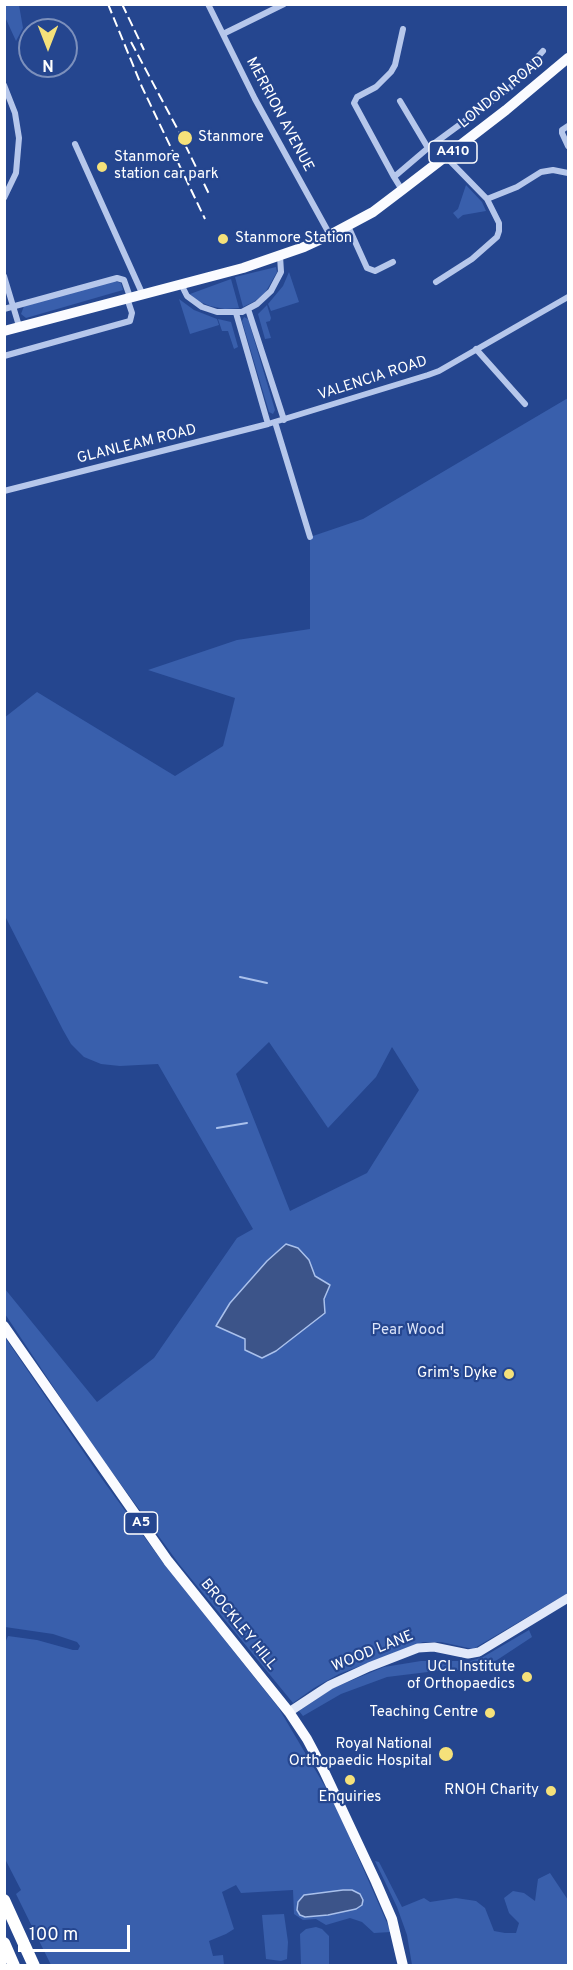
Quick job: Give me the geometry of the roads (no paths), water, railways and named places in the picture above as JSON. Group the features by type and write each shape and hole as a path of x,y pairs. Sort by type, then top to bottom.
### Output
{"highway":[{"path":"4,1900 34,1965"},
{"path":"4,1943 14,1965"}],"main road":[{"name":"LONDON ROAD","path":"5,329 280,256 330,235 373,212 506,110 568,58"},
{"name":"BROCKLEY HILL","path":"4,1326 168,1561 289,1712 324,1771 376,1882 392,1919 403,1965"}],"street":[{"name":"MERRION AVENUE","path":"208,4 255,99 330,235"},
{"path":"223,34 284,4"},
{"path":"402,29 395,65 391,72 376,87 357,97 354,103 402,190"},
{"path":"394,177 428,148 512,87 543,51"},
{"path":"4,85 15,113 19,138 16,173 4,198"},
{"path":"497,98 506,110"},
{"path":"400,101 428,148"},
{"path":"568,126 562,130 562,133 568,146"},
{"path":"75,144 142,293"},
{"path":"436,282 472,259 497,237 499,231 499,223 487,200 446,157"},
{"path":"487,200 518,187 541,172 553,170 568,173"},
{"path":"348,226 367,268 375,271 393,262"},
{"path":"181,284 187,296 202,307 217,312 236,313 248,309 265,298 275,285 282,267 280,256"},
{"path":"4,276 19,326"},
{"path":"4,309 117,278 123,279 126,283 132,313 130,321 4,356"},
{"name":"VALENCIA ROAD","path":"272,423 439,371 568,297"},
{"path":"248,309 284,420"},
{"path":"236,313 310,537"},
{"path":"476,349 525,404"},
{"name":"GLANLEAM ROAD","path":"4,491 272,423"},
{"name":"WOOD LANE","path":"289,1712 330,1685 418,1648 434,1647 468,1654 479,1652 568,1598"}],"waterway":[{"path":"240,977 267,983"},
{"path":"217,1128 247,1123"}],"railway":[{"path":"108,4 142,87 205,219"},
{"path":"122,4 144,50"},
{"path":"131,42 210,196"}],"place":[{"name":"Stanmore","path":"185,138"},
{"name":"Stanmore station car park","path":"102,167"},
{"name":"Stanmore Station","path":"223,239"},
{"name":"Grim's Dyke","path":"509,1374"},
{"name":"UCL Institute of Orthopaedics","path":"527,1677"},
{"name":"Teaching Centre","path":"490,1713"},
{"name":"Royal National Orthopaedic Hospital","path":"446,1754"},
{"name":"Enquiries","path":"350,1780"},
{"name":"RNOH Charity","path":"551,1791"}],"park label":[{"name":"Pear Wood","path":"408,1331"}]}
